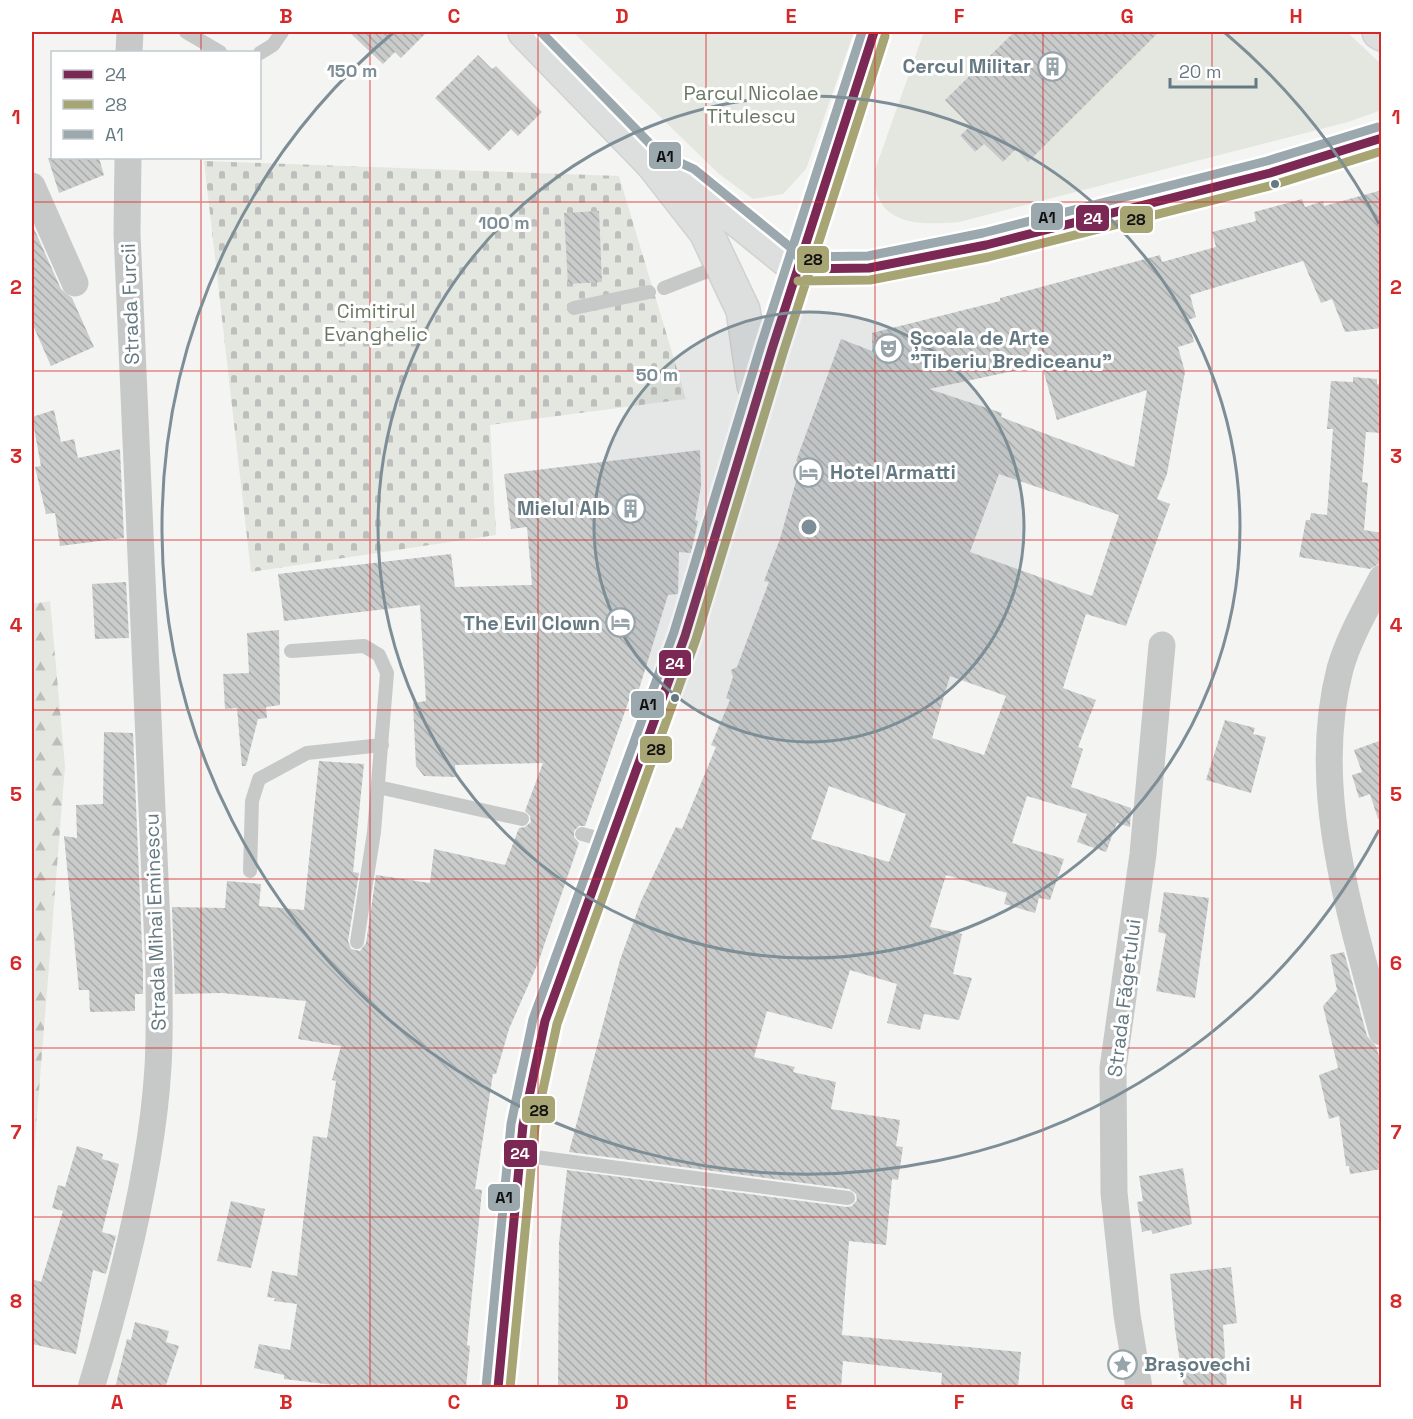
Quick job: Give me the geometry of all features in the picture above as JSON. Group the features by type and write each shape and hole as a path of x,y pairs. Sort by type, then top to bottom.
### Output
{"main road":[{"path":"525,32 652,163 699,222 723,265 743,310 750,342 755,403"},
{"path":"498,1388 519,1155 527,1096 595,838 685,636 755,403 874,32"},
{"path":"652,163 687,179 798,269 869,268 986,245 1270,173 1380,136"}],"street":[{"path":"129,51 130,32"},
{"name":"Strada Furcii","path":"128,159 127,233 136,450"},
{"path":"32,186 75,283"},
{"name":"Strada Mihai Eminescu","path":"91,1388 111,1323 146,1164 158,1067 159,971 136,450"},
{"path":"1382,578 1353,634 1341,668 1329,728 1329,777 1346,897 1382,1032"},
{"name":"Strada Făgetului","path":"1139,1388 1127,1315 1114,1193 1113,1068 1143,854 1162,645"}],"lane":[{"path":"186,32 218,51"},
{"path":"261,52 273,45 282,32"},
{"path":"664,288 723,265"},
{"path":"574,308 649,292"},
{"path":"291,651 364,646 379,655 387,673 374,832 357,942"},
{"path":"250,871 252,801 259,779 307,753 382,744"},
{"path":"378,787 522,819"},
{"path":"519,1155 848,1198"}],"green space":[{"name":"Parcul Nicolae Titulescu","path":"573,32 854,32 806,169 783,194 753,199 719,174"},
{"path":"924,32 1014,32 945,100 970,126 960,137 975,152 984,144 1003,162 1016,149 1028,161 1159,32 1347,32 1381,64 1381,107 1379,111 1348,122 959,222 912,222 891,213 883,205 876,191 875,170"},
{"name":"Cimitirul Evanghelic","path":"204,161 619,176 686,399 490,425 496,535 251,572"},
{"path":"50,601 65,766 32,1178 32,604"}],"building":[{"path":"349,32 427,32 401,58 395,52 383,64"},
{"name":"Cercul Militar","path":"1014,32 1159,32 1028,162 1016,149 1003,162 984,144 975,152 960,136 970,126 945,100"},
{"path":"478,55 492,69 496,66 542,112 518,136 511,129 489,151 435,98"},
{"path":"48,158 99,159 104,175 59,193"},
{"path":"1382,190 1382,328 1345,332 1332,299 1321,303 1303,261 1190,295 1196,317 1188,320 1194,342 1178,347 1185,372 1167,474 1157,499 1170,504 1126,626 1086,614 1063,688 1096,700 1078,747 1083,749 1071,787 1131,808 1130,827 1117,823 1106,852 1077,842 1087,814 1027,796 1012,843 1064,859 1050,900 1039,898 1035,913 1004,904 1007,893 946,875 930,927 962,934 953,974 972,978 959,1020 924,1014 920,1030 887,1023 897,984 850,970 832,1029 767,1011 754,1057 795,1067 793,1072 836,1082 831,1109 900,1120 896,1146 903,1147 898,1180 892,1179 886,1245 849,1241 842,1335 1021,1352 1018,1388 941,1388 942,1373 843,1361 841,1388 558,1388 559,1243 567,1170 847,1207 852,1206 857,1200 856,1194 849,1189 569,1152 620,960 641,901 676,827 682,829 716,747 711,745 730,700 726,698 733,677 731,670 737,667 769,582 764,581 780,539 801,463 796,461 841,339 872,351 872,333 1000,301 1000,298 1160,255 1162,262 1216,247 1212,232 1256,221 1254,212 1302,199 1305,207 1323,201 1324,206","holes":["1035,340 1057,420 1147,390 1134,467 1001,417 1002,413 929,389 1023,369","999,474 1119,515 1092,596 970,552","950,676 1006,696 984,755 932,738","829,786 906,814 889,862 811,839"]},
{"path":"599,211 602,282 568,284 564,213"},
{"path":"32,224 61,289 72,298 94,347 51,366 32,323"},
{"path":"1353,377 1377,379 1377,384 1382,385 1382,433 1366,432 1362,482 1368,483 1364,530 1382,533 1382,562 1370,569 1299,557 1306,520 1310,520 1311,513 1327,515 1333,429 1327,429 1331,381 1353,382"},
{"path":"54,410 61,442 74,439 78,458 120,449 124,538 60,546 55,513 46,514 35,467 41,466 32,417"},
{"path":"700,450 701,486 695,520 698,521 691,553 679,552 678,594 668,595 636,699 629,700 585,826 579,826 574,831 574,837 579,843 538,963 509,1029 496,1074 493,1074 475,1189 482,1190 467,1345 470,1346 466,1388 373,1388 351,1384 350,1387 284,1379 284,1375 254,1368 259,1344 290,1350 297,1304 274,1301 275,1298 267,1297 272,1271 297,1276 313,1136 327,1138 336,1081 332,1080 341,1046 298,1039 306,1001 222,993 175,994 172,907 225,908 227,881 261,884 259,906 304,910 319,761 364,764 353,872 359,873 348,941 351,949 360,951 366,943 376,875 430,883 434,849 505,865 519,828 531,822 530,816 525,811 543,763 455,765 456,777 424,776 416,766 413,703 426,701 420,605 284,621 278,574 451,554 455,587 532,585 527,527 511,529 504,474"},
{"path":"126,582 129,638 95,639 92,584"},
{"path":"279,630 280,705 266,707 267,718 258,719 246,766 242,766 237,708 225,709 223,674 249,673 247,633"},
{"path":"1225,720 1255,728 1253,734 1266,737 1251,793 1206,780"},
{"path":"104,732 133,733 143,971 143,994 135,994 135,1011 90,1012 89,990 79,990 64,836 77,838 76,805 103,804"},
{"path":"1382,740 1382,818 1378,819 1370,794 1359,798 1352,775 1362,772 1354,750"},
{"path":"1164,892 1209,898 1195,998 1156,991 1166,934 1158,932"},
{"path":"1344,952 1367,1036 1376,1046 1382,1067 1382,1169 1350,1174 1349,1166 1346,1166 1339,1116 1329,1119 1319,1075 1338,1068 1323,1006 1337,990 1330,955"},
{"path":"77,1146 103,1154 102,1159 119,1164 102,1232 116,1236 106,1274 93,1270 76,1354 32,1344 32,1279 41,1282 63,1211 52,1208 58,1185 65,1187"},
{"path":"1183,1168 1192,1224 1153,1234 1151,1230 1142,1232 1137,1202 1143,1201 1139,1176"},
{"path":"231,1201 265,1209 251,1268 217,1261"},
{"path":"1231,1267 1237,1323 1223,1325 1227,1388 1184,1388 1170,1274"},
{"path":"135,1322 169,1331 166,1342 179,1346 165,1388 115,1388 127,1339 131,1340"}],"transit line":[{"name":"A1","path":"541,32 659,153 694,169 806,260"},
{"name":"A1","path":"486,1387 511,1124 533,1019 674,632 761,345 862,32"},
{"name":"24","path":"498,1388 523,1125 545,1021 685,636 772,349 874,32"},
{"name":"28","path":"510,1388 535,1127 557,1024 696,639 783,353 885,36"},
{"name":"A1","path":"798,257 868,256 983,233 1267,161 1378,127"},
{"name":"24","path":"798,269 869,268 986,245 1270,173 1382,138"},
{"name":"28","path":"798,281 870,280 988,257 1273,185 1382,151"}],"place":[{"name":"Cercul Militar","path":"1052,66"},
{"name":"Școala de Arte \"Tiberiu Brediceanu\"","path":"889,349"},
{"name":"Hotel Armatti","path":"809,472"},
{"name":"Mielul Alb","path":"631,508"},
{"name":"The Evil Clown","path":"621,623"},
{"name":"Brașovechi","path":"1123,1364"}]}
